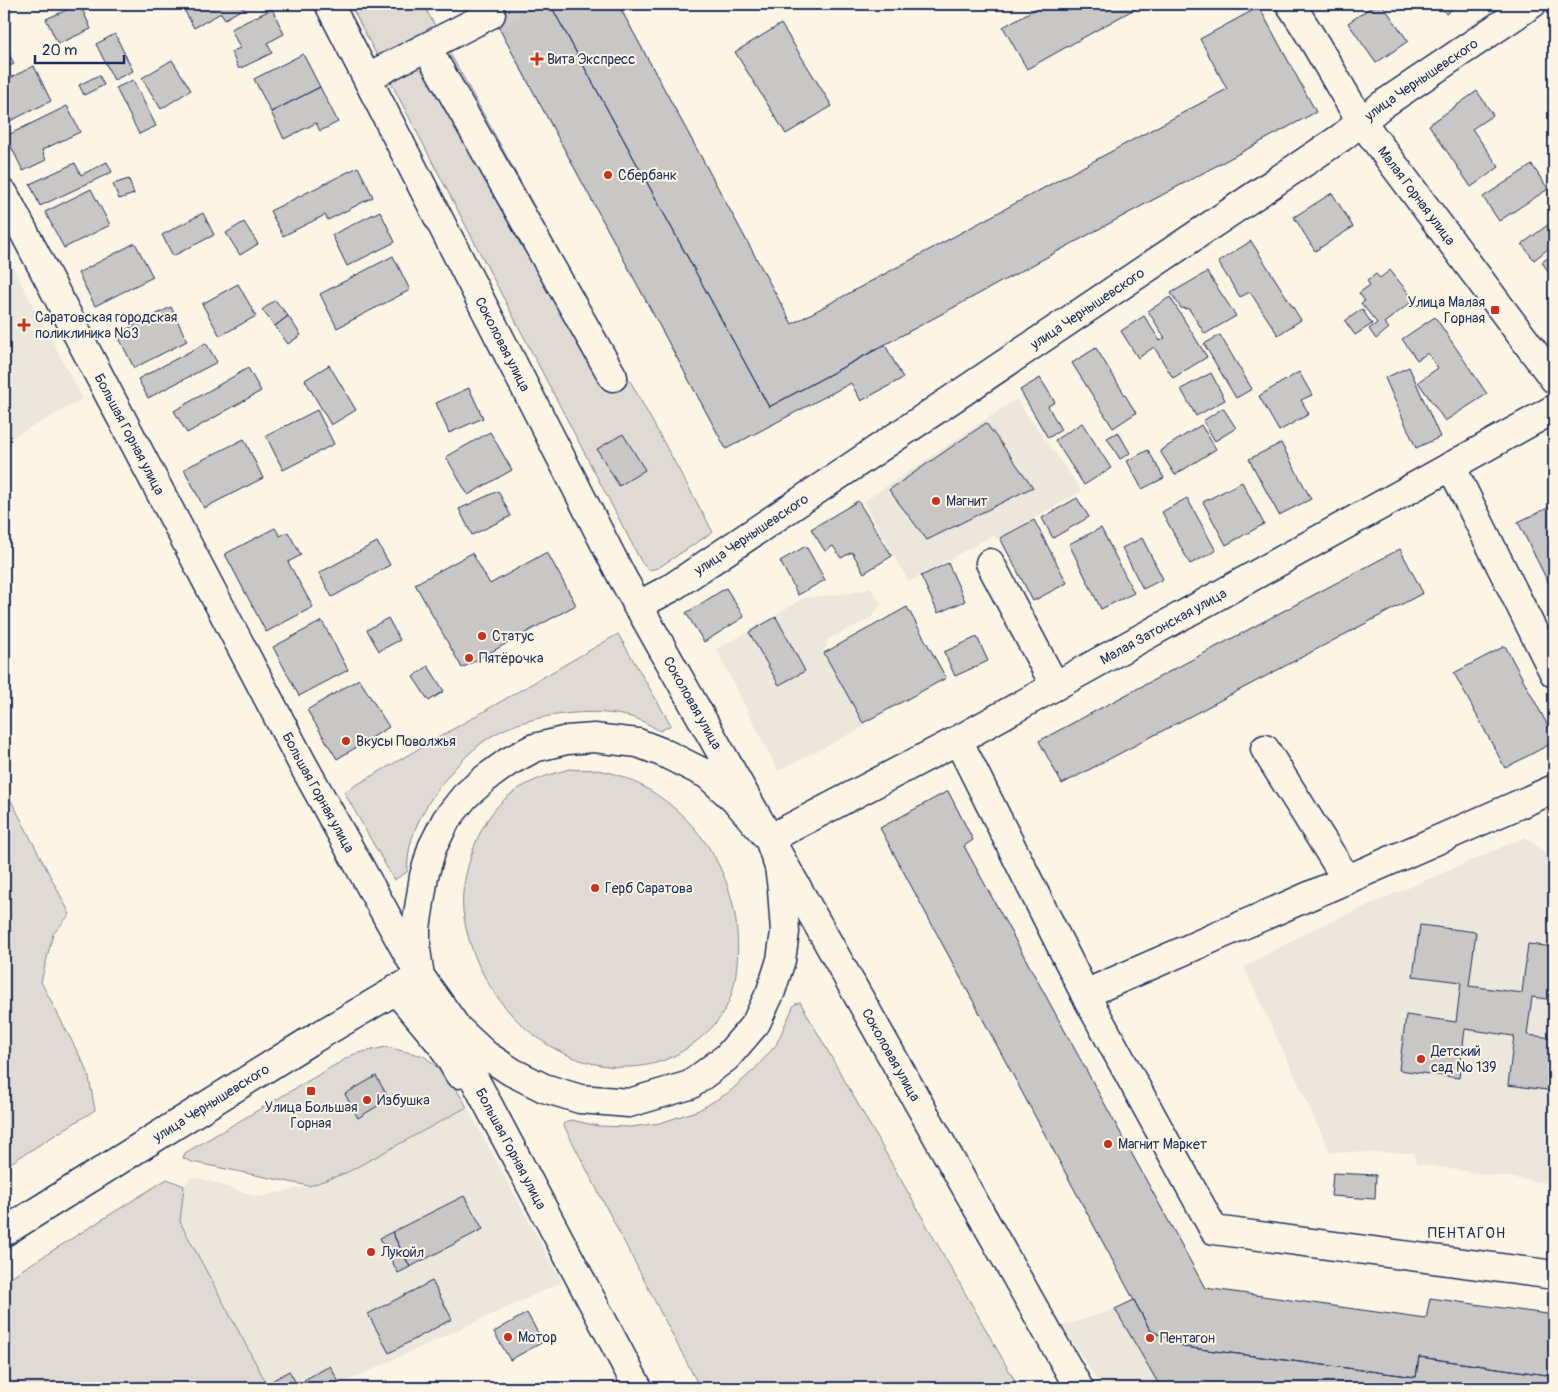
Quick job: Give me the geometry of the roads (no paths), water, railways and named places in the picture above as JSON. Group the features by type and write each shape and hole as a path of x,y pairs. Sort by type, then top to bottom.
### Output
{"main road":[{"name":"Соколовая улица","path":"329,4 637,606 1079,1388"},
{"name":"Малая Горная улица","path":"1290,4 1307,28 1344,95 1361,121 1554,379"},
{"name":"улица Чернышевского","path":"637,606 671,588 1334,142 1361,121 1532,4"},
{"path":"368,77 490,14"},
{"path":"427,48 612,377"},
{"name":"Большая Горная улица","path":"4,196 301,761 420,976 638,1388"},
{"name":"Малая Затонская улица","path":"769,839 958,740 1554,409"},
{"path":"1451,466 1554,673"},
{"path":"990,563 1054,686"},
{"path":"594,738 638,743 664,753 708,775 738,803 769,839 779,867 784,923 781,960 771,991 756,1023 727,1057 690,1085 629,1103 580,1099 544,1088 512,1072 486,1055 458,1028 420,976 416,950 416,928 424,876 432,848 446,820 466,796 486,778 508,762 534,748 567,740 594,738"},
{"path":"958,740 1085,994 1214,1230 1554,1275"},
{"path":"1265,749 1347,880"},
{"path":"1085,994 1554,789"},
{"name":"улица Чернышевского","path":"4,1232 308,1042 420,976"},
{"path":"395,989 442,1045 488,1124 627,1388"}],"tunnel":[{"path":"491,14 516,4"}],"place":[{"name":"Вита Экспресс","path":"537,59"},
{"name":"Сбербанк","path":"608,175"},
{"name":"Улица Малая Горная","path":"1495,310"},
{"name":"Саратовская городская поликлиника №3","path":"24,325"},
{"name":"Магнит","path":"936,501"},
{"name":"Статус","path":"482,636"},
{"name":"Пятёрочка","path":"469,658"},
{"name":"Вкусы Поволжья","path":"346,741"},
{"name":"Герб Саратова","path":"595,888"},
{"name":"Детский сад № 139","path":"1421,1059"},
{"name":"Улица Большая Горная","path":"311,1091"},
{"name":"Избушка","path":"367,1100"},
{"name":"Магнит Маркет","path":"1108,1144"},
{"name":"Лукойл","path":"371,1252"},
{"name":"Мотор","path":"508,1337"},
{"name":"Пентагон","path":"1150,1338"}],"district":[{"name":"ПЕНТАГОН","path":"1467,1233"}]}
